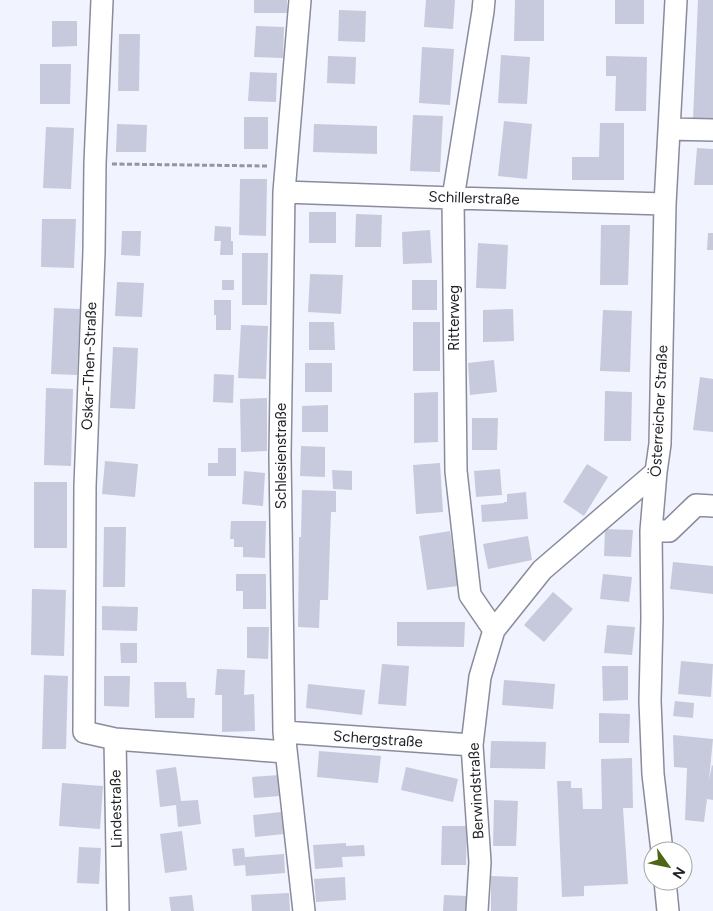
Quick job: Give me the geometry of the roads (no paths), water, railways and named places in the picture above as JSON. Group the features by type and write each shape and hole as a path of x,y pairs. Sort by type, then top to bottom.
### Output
{"street":[{"name":"Oskar-Then-Straße","path":"102,0 94,163 94,252 85,486 84,732 115,739"},
{"name":"Schlesienstraße","path":"300,0 284,192 280,455 285,742 304,911"},
{"name":"Ritterweg","path":"484,0 453,198 456,471 470,595 494,630"},
{"name":"Österreicher Straße","path":"661,841 653,774 650,701 652,618 651,531 660,444 665,204 676,0"},
{"path":"669,128 713,130"},
{"name":"Schillerstraße","path":"284,192 665,204"},
{"name":"Berwindstraße","path":"477,911 480,862 472,745 480,677 494,630 542,570 656,472"},
{"path":"651,531 669,531 696,505 713,506"},
{"name":"Schergstraße","path":"115,739 472,745"},
{"name":"Lindestraße","path":"115,739 118,911"},
{"path":"666,891 668,911"}]}
